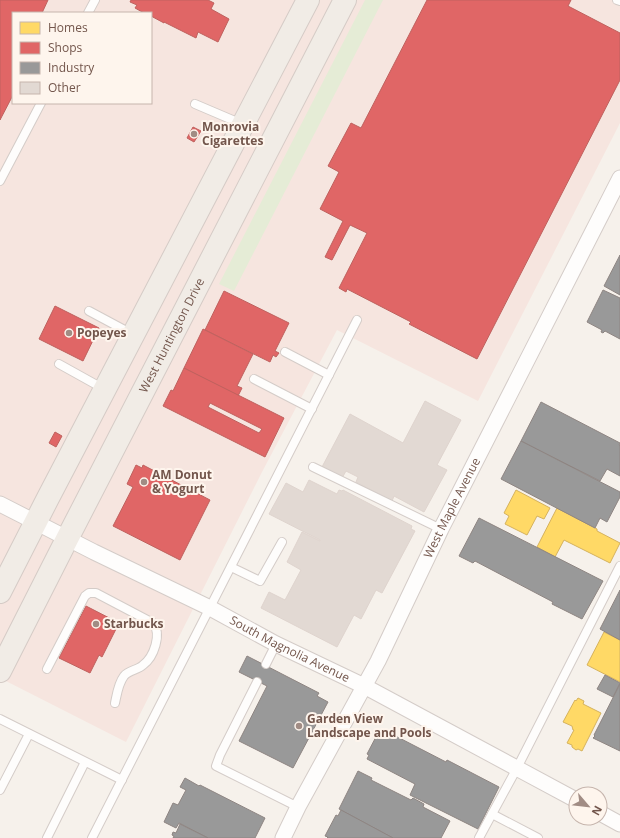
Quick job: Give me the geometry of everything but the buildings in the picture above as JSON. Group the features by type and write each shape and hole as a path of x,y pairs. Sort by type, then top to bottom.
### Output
{"main road":[{"name":"West Huntington Drive","path":"0,671 344,0"},
{"path":"278,130 280,97 312,34 302,2"},
{"path":"0,592 242,125 302,2"}],"street":[{"name":"West Maple Avenue","path":"283,838 378,661 441,529 620,178"},
{"name":"South Magnolia Avenue","path":"0,504 210,608 276,644 364,686 568,796"},
{"path":"608,817 620,824"}],"lane":[{"path":"89,12 95,0"},
{"path":"0,182 40,104"},
{"path":"196,104 242,125"},
{"path":"89,311 133,335"},
{"path":"92,838 357,320"},
{"path":"286,352 329,375"},
{"path":"59,364 105,389"},
{"path":"254,379 312,409"},
{"path":"313,467 441,529"},
{"path":"230,567 260,581 282,542"},
{"path":"479,838 517,768 620,566"},
{"path":"47,669 85,596 89,593 96,593 156,626 156,643 151,655 143,666 131,671 125,676 119,685 115,703"},
{"path":"266,664 276,644"},
{"path":"257,682 220,755 216,766 298,808"},
{"path":"0,719 122,780"},
{"path":"0,790 29,734"},
{"path":"46,838 85,762"},
{"path":"492,814 538,838"}],"shaded area":[{"path":"0,0 620,0 620,123 478,401 337,330 262,472 126,742 0,678"}],"green space":[{"path":"365,0 383,0 234,291 219,284"}],"place":[{"name":"Monrovia Cigarettes","path":"194,134"},
{"name":"Popeyes","path":"69,333"},
{"name":"AM Donut & Yogurt","path":"144,482"},
{"name":"Starbucks","path":"96,624"},
{"name":"Garden View Landscape and Pools","path":"299,726"}]}
